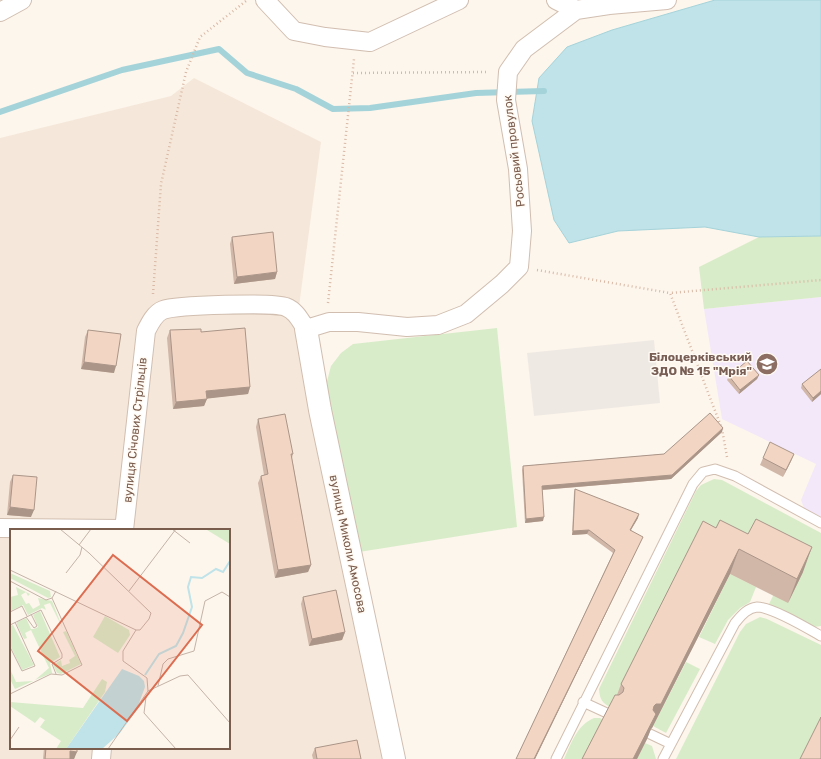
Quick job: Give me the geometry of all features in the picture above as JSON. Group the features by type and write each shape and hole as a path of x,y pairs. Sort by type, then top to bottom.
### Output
{"street":[{"path":"0,12 22,0"},
{"path":"266,0 294,31 370,42 459,0"},
{"path":"556,0 576,10 614,3 667,0"},
{"name":"Росьовий провулок","path":"519,267 522,231 518,169 506,100 508,76 524,49 576,10"},
{"path":"149,325 163,310 186,306 266,304 285,306 316,326 358,322 407,327 438,325 466,314 502,284 519,267"},
{"name":"вулиця Січових Стрільців","path":"124,529 149,325"},
{"name":"вулиця Миколи Амосова","path":"316,326 320,410 394,759"},
{"path":"0,528 124,529"},
{"path":"101,759 102,749"}],"lane":[{"path":"556,759 583,702 693,484 698,477 708,470 715,469 730,474 821,523"},
{"path":"663,759 735,623 744,612 757,607 771,610 821,636"},
{"path":"583,702 609,714"},
{"path":"650,734 671,744"}],"path":[{"path":"149,325 161,184 187,69 200,37 247,0"},
{"path":"316,326 347,122 356,41"},
{"path":"353,73 508,76"},
{"path":"519,267 670,293 821,280"},
{"path":"670,293 722,429 730,474"}],"shaded area":[{"path":"194,78 321,142 296,329 382,759 0,759 0,138 171,96"},
{"name":"Білоцерківський ЗДО № 15 \"Мрія\"","path":"821,297 821,517 804,508 801,500 816,464 722,419 704,309"},
{"path":"654,340 660,403 534,416 527,353"}],"green space":[{"path":"821,236 821,297 704,309 699,267 759,237"},
{"path":"497,328 517,527 359,552 326,385 331,366 341,353 353,344"},
{"path":"714,479 722,480 821,533 821,626 814,627 769,604 773,596 748,543 612,708 602,701 599,689 696,491 701,485"},
{"path":"730,574 756,587 750,602 740,608 728,620 715,644 699,637"},
{"path":"760,617 821,645 821,723 803,759 676,759 740,632 746,624"},
{"path":"686,662 700,669 666,733 653,726"},
{"path":"594,718 600,718 605,721 586,759 564,759 579,730 588,721"},
{"path":"645,743 652,746 656,759 637,759"}],"water":[{"path":"715,0 821,0 821,236 759,237 705,227 618,231 569,243 554,220 532,121 539,78 567,47 612,30"}],"building":[{"path":"273,232 277,272 237,277 232,237"},
{"path":"245,328 250,387 206,391 207,399 176,402 170,330 201,329 201,332"},
{"path":"88,330 121,334 116,366 84,362"},
{"path":"747,361 759,375 740,390 729,376"},
{"path":"821,369 821,391 813,398 802,384"},
{"path":"710,413 723,428 672,475 542,486 544,517 526,519 523,466 664,454"},
{"path":"285,414 311,565 278,570 261,476 268,474 258,419"},
{"path":"770,442 794,454 786,470 763,458"},
{"path":"13,475 37,477 34,510 10,507"},
{"path":"575,489 639,514 630,530 643,537 534,759 516,759 615,550 589,530 573,531"},
{"path":"756,519 812,547 797,579 739,549 661,704 656,704 654,706 653,710 656,714 633,759 582,759 615,695 619,695 623,692 624,688 621,684 703,521 716,528 720,520 748,534"},
{"path":"336,590 345,632 312,639 303,597"},
{"path":"821,717 821,759 800,759"},
{"path":"357,740 361,759 317,759 315,748"},
{"path":"46,749 77,749 77,752 70,751 70,759 45,759"}],"waterway":[{"path":"0,112 122,70 219,49 247,73 296,89 333,109 370,108 476,93 544,91"}],"place":[{"name":"Білоцерківський ЗДО № 15 \"Мрія\"","path":"767,364"}]}
